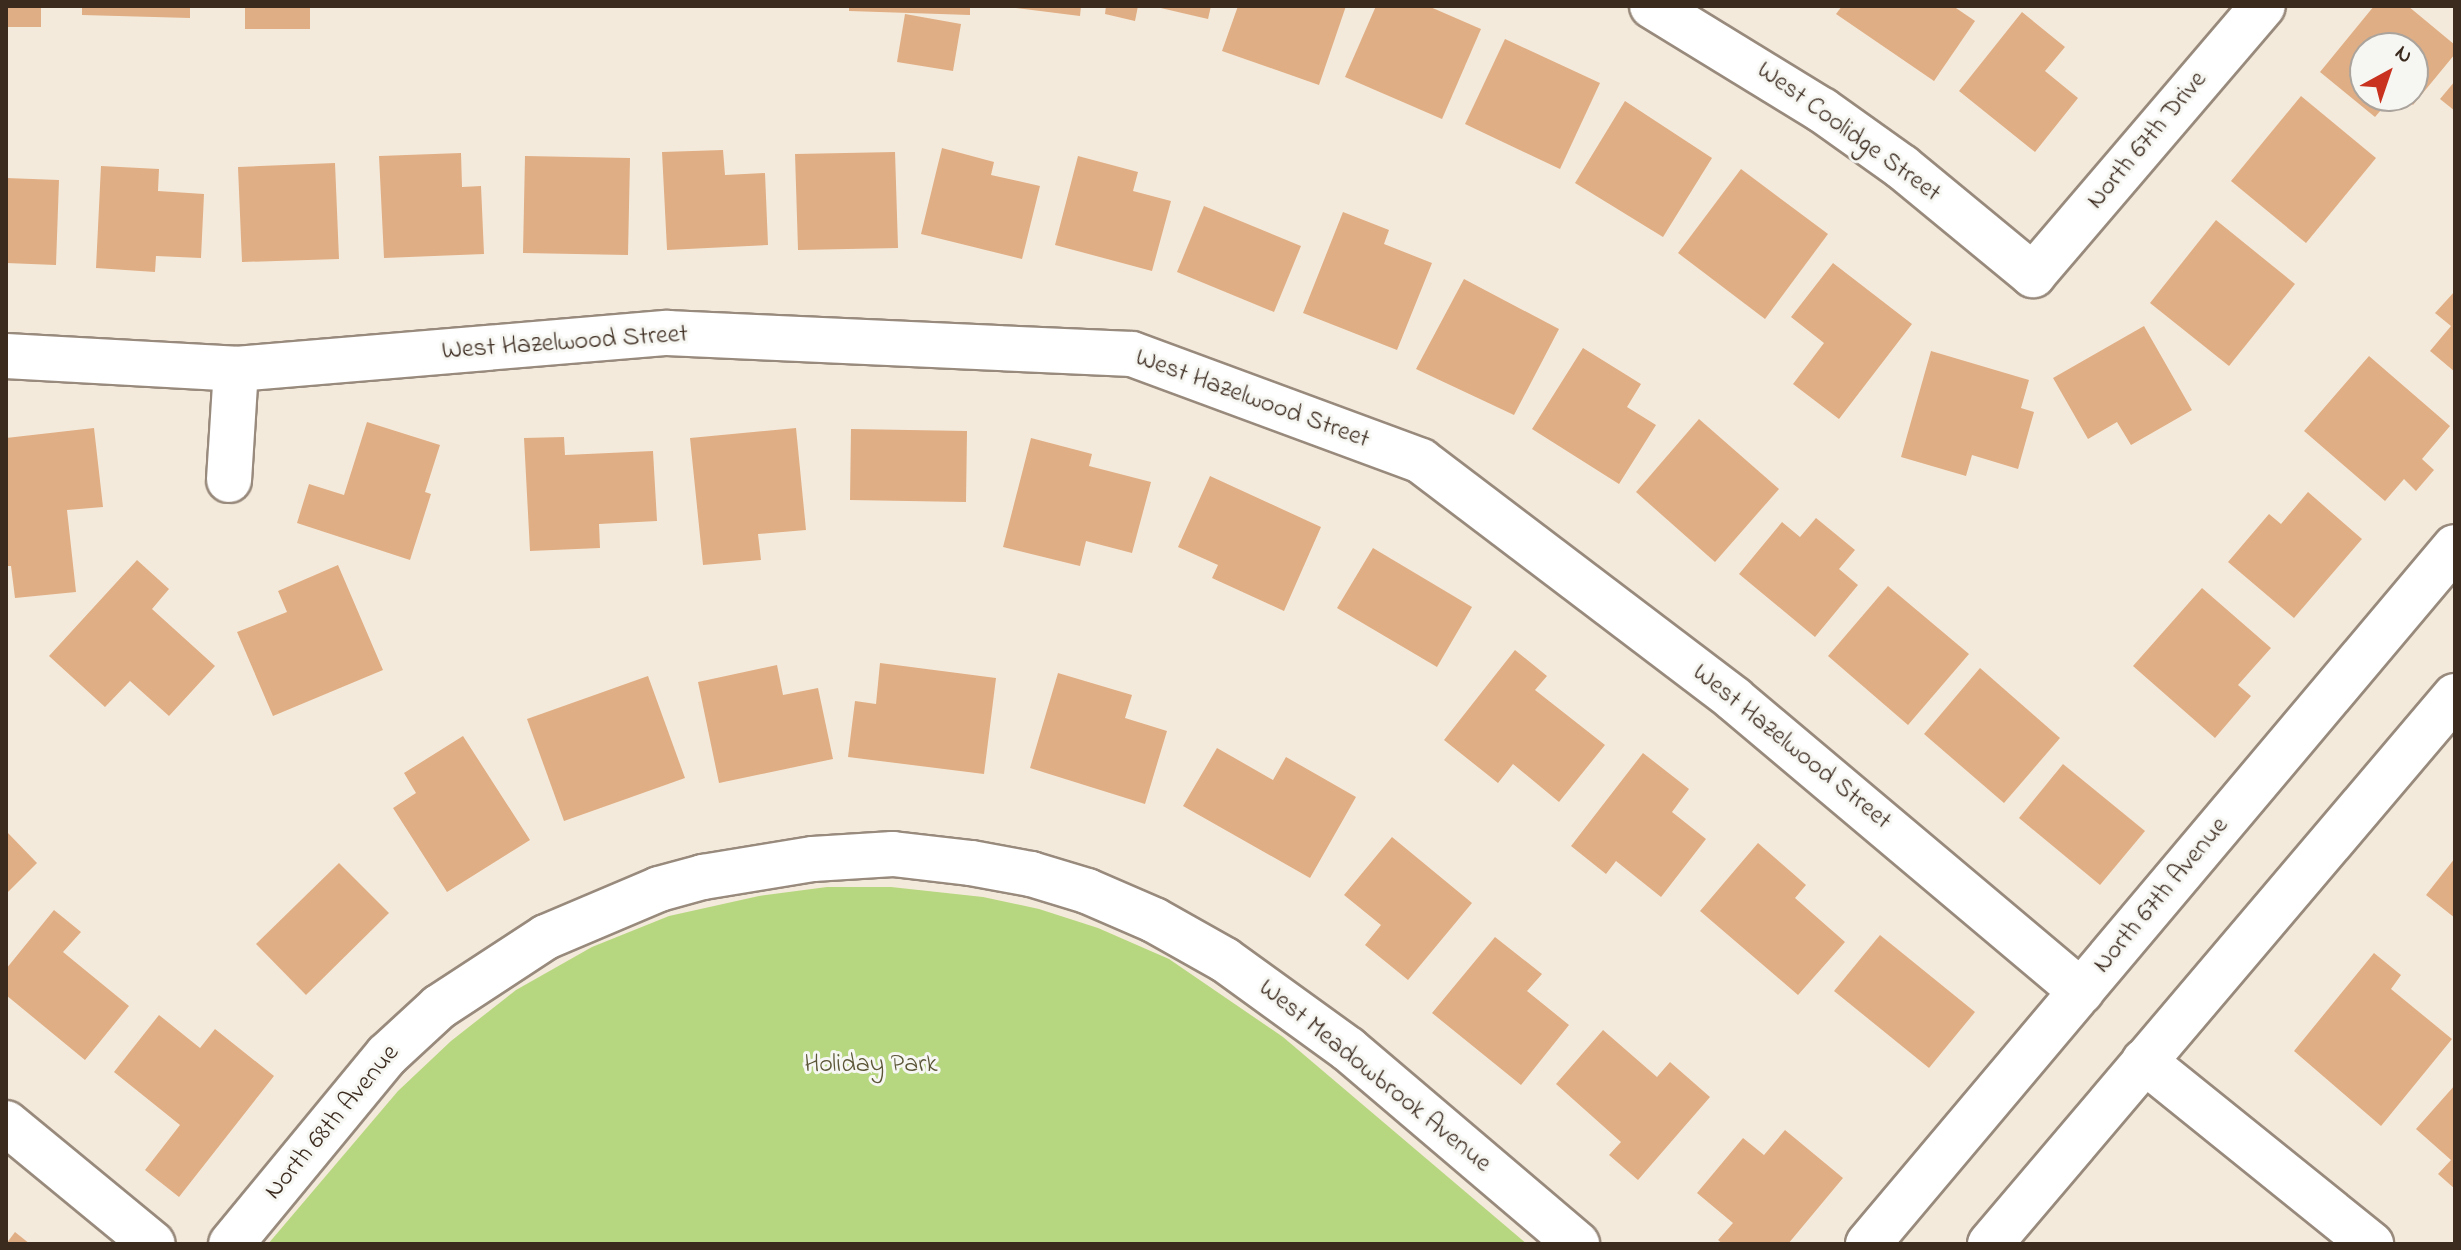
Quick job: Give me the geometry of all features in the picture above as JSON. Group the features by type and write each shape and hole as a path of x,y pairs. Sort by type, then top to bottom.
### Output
{"street":[{"name":"West Coolidge Street","path":"1652,6 1742,58 1822,110 1902,167 2033,275"},
{"name":"North 67th Drive","path":"2033,275 2263,6"},
{"name":"West Hazelwood Street","path":"6,356 236,369 667,333 1132,354 1421,461 1734,699 2081,991"},
{"path":"229,480 236,369"},
{"name":"North 67th Avenue","path":"1868,1244 2455,547"},
{"path":"1990,1244 2455,696"},
{"name":"West Meadowbrook Avenue","path":"439,1007 546,937 659,889 703,877 813,859 893,854 1031,874 1087,891 1154,920 1275,993 1348,1049 1577,1244"},
{"name":"North 68th Avenue","path":"231,1244 387,1055 439,1007"},
{"path":"2144,1061 2371,1244"},
{"path":"6,1123 153,1244"}],"green space":[{"name":"Holiday Park","path":"827,887 891,887 983,897 1039,909 1098,928 1169,959 1283,1037 1527,1244 268,1244 398,1091 451,1041 516,990 592,947 669,916 759,896"}],"building":[{"path":"6,6 41,6 41,27 6,27"},
{"path":"82,6 190,6 190,18 82,15"},
{"path":"245,6 310,6 310,29 245,29"},
{"path":"849,6 970,6 970,15 849,11"},
{"path":"999,6 1081,6 1080,16"},
{"path":"1106,6 1138,6 1135,21 1105,14"},
{"path":"1152,6 1211,6 1208,19"},
{"path":"1238,6 1346,6 1319,85 1222,51"},
{"path":"1376,6 1428,6 1481,29 1442,119 1345,77"},
{"path":"1842,6 1953,6 1975,21 1934,81 1836,14"},
{"path":"2374,6 2408,6 2455,45 2455,54 2429,86 2429,32 2353,32"},
{"path":"2022,12 2065,47 2045,71 2078,98 2035,152 1959,91"},
{"path":"905,14 961,24 953,71 897,62"},
{"path":"2349,37 2349,96 2320,72"},
{"path":"1505,39 1600,83 1560,169 1465,124"},
{"path":"2455,81 2455,111 2440,99"},
{"path":"2301,96 2376,158 2306,243 2231,181"},
{"path":"1625,101 1712,158 1663,237 1575,183"},
{"path":"942,148 994,162 991,175 1040,186 1022,259 921,234"},
{"path":"723,150 725,175 765,173 768,245 667,250 662,152"},
{"path":"895,152 898,248 798,250 795,154"},
{"path":"461,153 462,187 481,186 484,254 384,258 379,156"},
{"path":"525,156 630,158 628,255 523,253"},
{"path":"1078,156 1138,172 1133,191 1171,201 1152,271 1055,245"},
{"path":"335,163 339,259 242,262 238,167"},
{"path":"101,166 159,169 158,191 204,194 201,258 156,256 155,272 96,268"},
{"path":"1741,169 1828,234 1765,319 1678,253"},
{"path":"6,178 59,180 56,265 6,263"},
{"path":"1204,206 1301,246 1274,312 1177,272"},
{"path":"1343,212 1389,230 1384,244 1432,263 1397,350 1303,313"},
{"path":"2216,220 2295,284 2229,366 2150,303"},
{"path":"1833,263 1912,324 1839,419 1793,384 1824,343 1791,317"},
{"path":"1464,279 1559,329 1514,415 1416,369"},
{"path":"2455,291 2455,372 2430,351 2451,326 2435,313"},
{"path":"2144,326 2192,410 2131,445 2117,422 2088,439 2053,378"},
{"path":"1583,348 1641,384 1627,407 1656,425 1619,484 1532,429"},
{"path":"1931,351 2029,380 2021,408 2034,412 2018,469 1972,455 1966,476 1901,457"},
{"path":"2369,356 2450,426 2422,459 2434,470 2416,491 2404,479 2385,501 2304,431"},
{"path":"1699,419 1779,489 1715,562 1636,492"},
{"path":"367,422 440,445 425,492 431,494 410,560 297,523 309,484 344,495"},
{"path":"94,428 103,507 67,510 76,592 15,598 11,566 6,566 6,438"},
{"path":"796,428 806,530 758,534 761,560 703,565 690,438"},
{"path":"851,429 967,431 966,502 850,500"},
{"path":"564,437 565,455 653,451 657,521 599,524 600,548 530,551 524,438"},
{"path":"1031,438 1092,454 1089,466 1151,482 1132,553 1086,541 1080,566 1003,547"},
{"path":"1210,476 1321,527 1284,611 1212,578 1218,565 1178,547"},
{"path":"2308,492 2362,539 2294,618 2228,562 2269,514 2281,524"},
{"path":"1816,518 1855,550 1839,569 1858,585 1815,637 1739,574 1782,522 1800,537"},
{"path":"1373,548 1472,607 1437,667 1337,608"},
{"path":"137,560 169,589 152,609 215,666 169,716 130,681 105,707 49,656"},
{"path":"338,565 383,670 273,716 237,632 287,612 278,591"},
{"path":"1888,586 1969,654 1908,725 1828,656"},
{"path":"2202,588 2271,648 2238,685 2251,696 2215,738 2133,666"},
{"path":"1515,650 1547,676 1535,690 1605,745 1559,802 1513,764 1498,783 1444,740"},
{"path":"880,663 996,678 984,774 848,757 855,701 876,704"},
{"path":"777,665 783,695 818,688 833,759 719,783 698,682"},
{"path":"1980,668 2060,738 2004,803 1924,734"},
{"path":"1058,673 1132,695 1125,718 1167,731 1145,804 1030,768"},
{"path":"648,676 685,778 564,821 527,719"},
{"path":"463,736 530,840 447,892 393,808 416,793 404,773"},
{"path":"1217,748 1273,780 1286,757 1356,797 1310,878 1183,806"},
{"path":"1643,753 1689,789 1672,812 1706,839 1661,897 1616,861 1606,874 1571,846"},
{"path":"2063,764 2145,831 2100,885 2019,818"},
{"path":"6,831 37,863 6,894"},
{"path":"1392,837 1472,903 1408,980 1365,945 1381,925 1344,895"},
{"path":"1758,843 1806,885 1795,898 1845,942 1798,995 1700,911"},
{"path":"2455,858 2455,918 2426,895"},
{"path":"339,863 389,913 306,995 256,944"},
{"path":"54,910 81,932 63,952 129,1006 85,1060 6,995 6,969"},
{"path":"1880,935 1975,1012 1929,1068 1834,991"},
{"path":"1495,937 1542,974 1527,991 1569,1025 1521,1085 1432,1013"},
{"path":"2374,953 2401,975 2391,989 2452,1039 2381,1126 2294,1051"},
{"path":"159,1015 200,1048 215,1029 274,1076 179,1197 145,1170 180,1125 114,1072"},
{"path":"1603,1030 1657,1077 1670,1062 1710,1097 1638,1180 1609,1155 1621,1142 1556,1084"},
{"path":"2455,1085 2455,1189 2438,1174 2451,1160 2416,1129"},
{"path":"1785,1130 1843,1178 1788,1244 1723,1244 1718,1240 1733,1223 1697,1193 1743,1138 1764,1155"},
{"path":"15,1232 30,1244 6,1244"}]}
